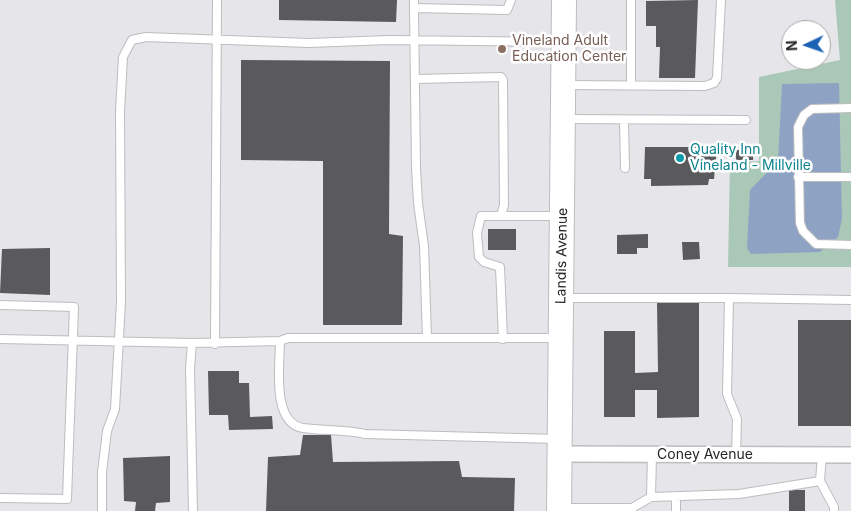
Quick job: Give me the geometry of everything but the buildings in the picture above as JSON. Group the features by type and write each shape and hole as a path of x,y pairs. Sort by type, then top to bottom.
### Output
{"main road":[{"name":"Landis Avenue","path":"559,510 564,0"}],"street":[{"name":"Coney Avenue","path":"560,446 652,455 851,456"}],"lane":[{"path":"215,344 217,0"},
{"path":"427,338 424,246 417,185 417,79 414,4 507,10 511,0"},
{"path":"631,0 631,85"},
{"path":"563,85 705,86 714,83 718,78 721,0"},
{"path":"102,511 102,472 107,431 115,409 121,302 120,112 123,57 132,40 146,37 309,43 414,41 564,42"},
{"path":"417,79 501,77 503,80 504,205 501,216"},
{"path":"851,108 812,108 804,114 798,128 798,213 803,231 816,244 851,245"},
{"path":"563,119 746,120"},
{"path":"624,120 625,168"},
{"path":"798,177 851,177"},
{"path":"503,339 500,267 484,262 479,256 478,233 481,216 562,216"},
{"path":"561,298 851,300"},
{"path":"728,298 726,394 737,419 736,455"},
{"path":"0,305 74,307 67,499 0,498"},
{"path":"0,339 215,344 280,341 288,338 560,338"},
{"path":"280,341 279,400 290,422 301,428 348,430 365,434 560,446"},
{"path":"192,343 190,369 193,511"},
{"path":"651,497 652,455"},
{"path":"822,455 820,481 834,511"},
{"path":"559,510 632,510 651,497 739,494 820,481"},
{"path":"676,497 676,511"}],"green space":[{"path":"835,0 851,0 851,267 728,267 730,163 759,161 759,77 792,70 831,70 831,62 840,60"}],"water":[{"path":"839,83 842,219 838,237 820,252 751,254 747,248 750,190 778,161 782,84"}],"place":[{"name":"Vineland Adult Education Center","path":"502,49"},
{"name":"Quality Inn Vineland - Millville","path":"680,158"}]}
